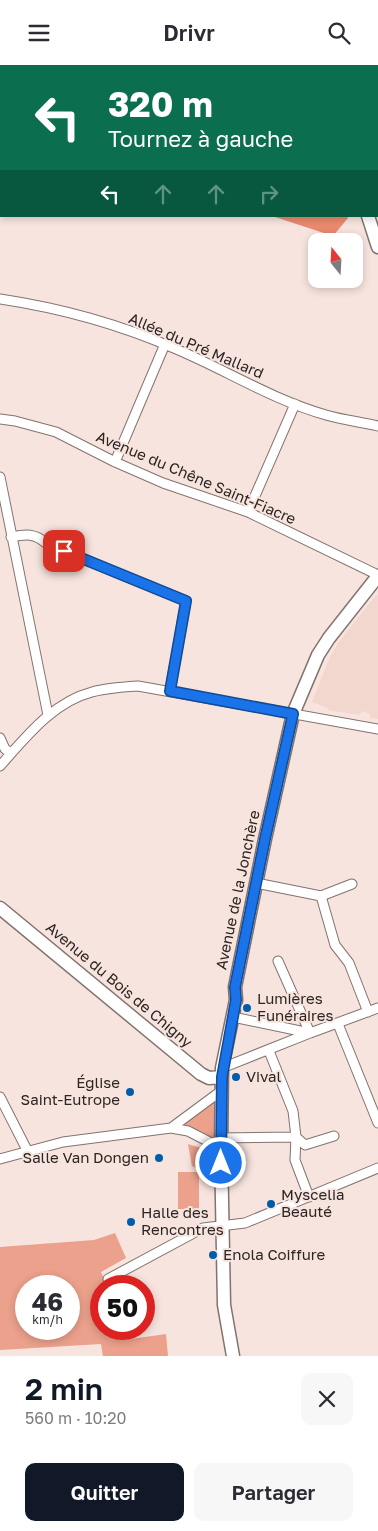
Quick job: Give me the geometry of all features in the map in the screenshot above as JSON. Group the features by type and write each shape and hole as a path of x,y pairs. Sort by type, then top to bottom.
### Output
{"main road":[{"path":"368,217 378,247"},
{"name":"Avenue de la Jonchère","path":"233,1356 224,1305 221,1226 221,1091 222,1073 236,1000 235,987 293,714 318,655 378,575"},
{"name":"Avenue du Bois de Chigny","path":"0,908 201,1074 209,1078 222,1073"}],"street":[{"name":"Allée du Pré Mallard","path":"0,299 36,304 78,314 149,337 295,404 327,415 378,426"},
{"path":"115,462 165,344"},
{"path":"248,512 295,404"},
{"name":"Avenue du Chêne Saint-Fiacre","path":"0,419 56,432 115,462 163,483 248,512 378,575"},
{"path":"0,477 48,715"},
{"path":"11,537 28,534 39,536 47,544 186,601 170,691"},
{"path":"0,766 48,715 71,701 91,692 138,686 378,729"},
{"path":"0,738 5,749 11,753"},
{"path":"256,883 321,896 352,884"},
{"path":"321,896 335,945 349,963 368,1012"},
{"path":"278,961 310,1033"},
{"path":"222,1073 310,1033 378,1008"},
{"path":"233,1017 310,1033"},
{"path":"338,1024 378,1123"},
{"path":"269,1051 294,1111 295,1160 309,1197"},
{"path":"171,1128 221,1091"},
{"path":"0,1097 28,1152"},
{"path":"0,1159 64,1142 171,1128 188,1131 221,1143 296,1137 305,1145 334,1137"},
{"path":"115,1275 203,1228 245,1223 378,1168"}],"shaded area":[{"path":"275,217 348,217 336,233 324,233"},
{"path":"376,595 378,596 378,719 370,718 370,714 362,711 360,715 328,710 328,708 312,702 329,659 338,643"},
{"path":"216,1098 216,1137 211,1138 185,1125 185,1122"},
{"path":"188,1144 201,1148 209,1156 211,1175 192,1166"},
{"path":"178,1172 199,1172 199,1209 178,1209"},
{"path":"115,1233 126,1258 101,1272 102,1275 90,1275 90,1340 155,1340 155,1336 166,1334 168,1356 103,1356 101,1344 0,1350 0,1247 94,1240"}],"place":[{"name":"Lumières Funéraires","path":"247,1008"},
{"name":"Vival","path":"236,1077"},
{"name":"Église Saint-Eutrope","path":"130,1092"},
{"name":"Salle Van Dongen","path":"159,1158"},
{"name":"Myscelia Beauté","path":"271,1204"},
{"name":"Halle des Rencontres","path":"131,1222"},
{"name":"Enola Coiffure","path":"213,1255"}],"route":[{"path":"64,551 186,601 170,691 293,714 243,943 235,987 236,1000 222,1068 221,1163"}]}
